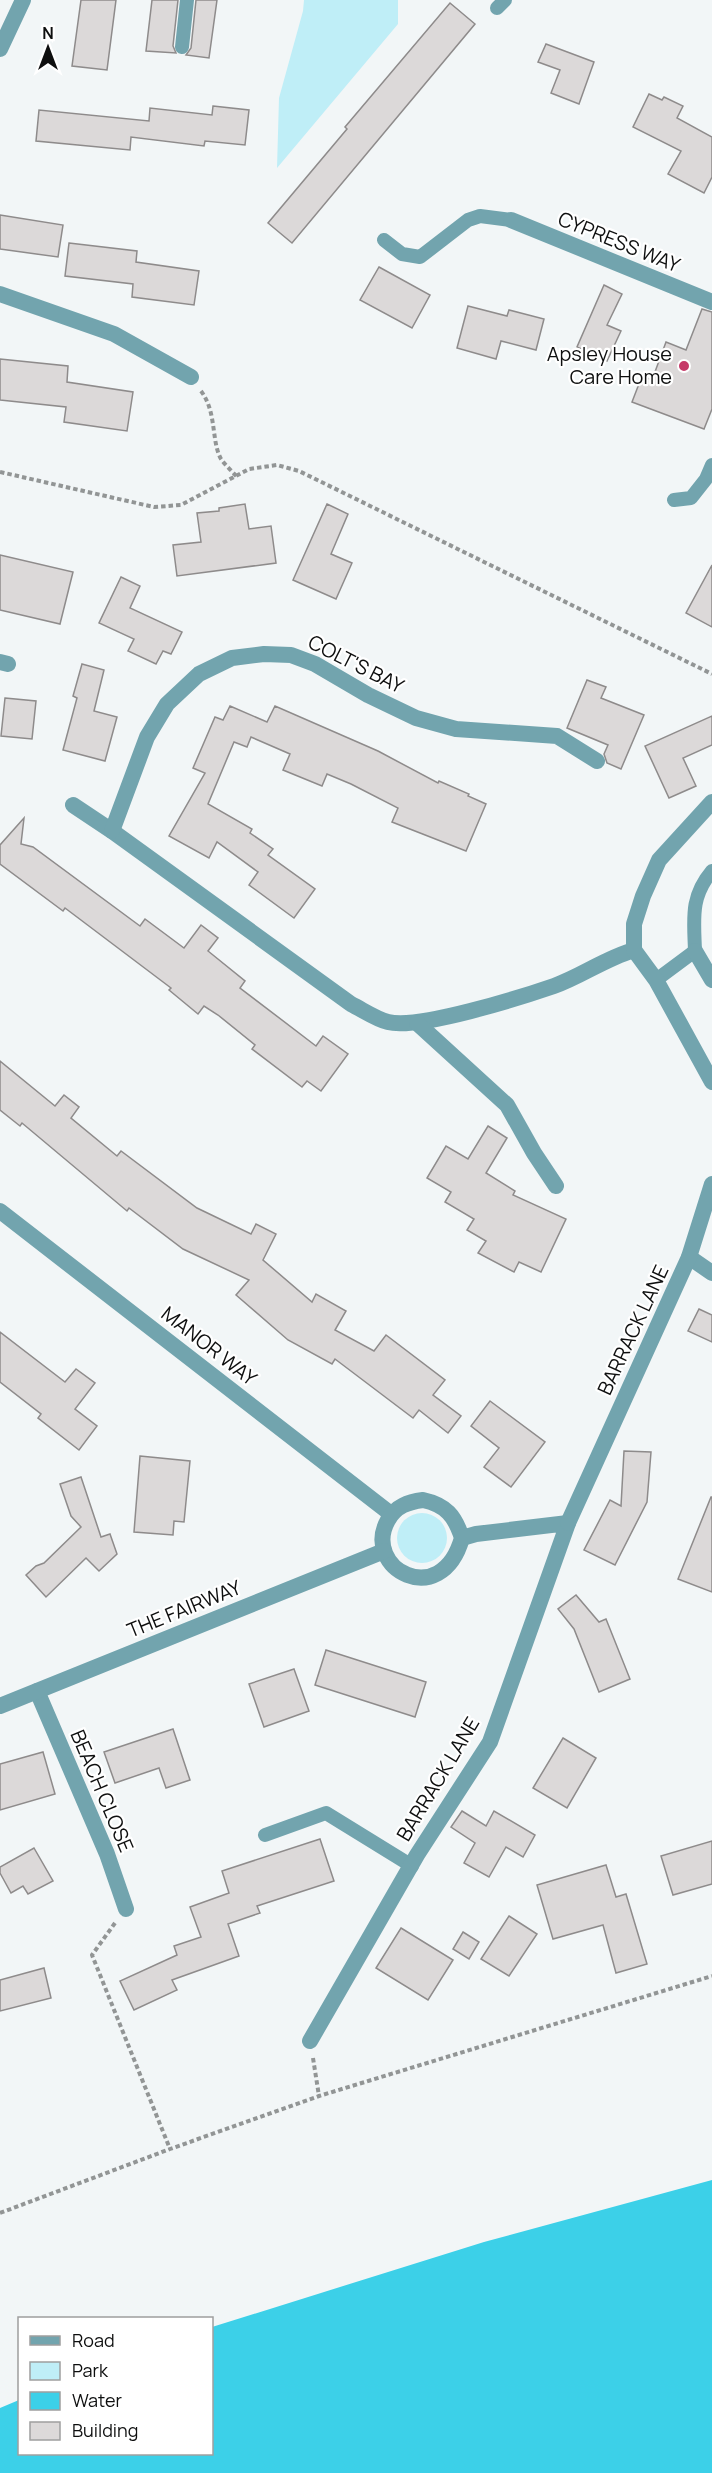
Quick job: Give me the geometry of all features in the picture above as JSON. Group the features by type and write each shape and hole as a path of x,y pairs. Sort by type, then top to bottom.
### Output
{"street":[{"path":"0,48 23,0"},
{"name":"CYPRESS WAY","path":"511,220 712,302"},
{"path":"0,294 114,334 191,377"},
{"name":"COLT'S BAY","path":"112,831 147,737 167,704 199,674 232,658 264,654 291,655 315,664 368,695 416,717 456,729 558,736 597,761"},
{"path":"712,801 659,860 643,896 634,924 634,950 656,980 712,1082"},
{"path":"73,805 351,1004 389,1022 417,1023 502,1002 556,985 610,958 634,950"},
{"path":"695,951 712,980"},
{"path":"417,1023 507,1105 556,1186"},
{"name":"BARRACK LANE","path":"310,2041 412,1866 490,1742 568,1523 689,1257 712,1184"},
{"name":"MANOR WAY","path":"0,1211 391,1514"},
{"path":"689,1257 712,1273"},
{"path":"423,1500 434,1502 445,1508 453,1516 462,1538 453,1562 434,1576 422,1578 399,1571 384,1551 382,1539 391,1514 400,1506 423,1500"},
{"path":"462,1538 476,1534 568,1523"},
{"name":"THE FAIRWAY","path":"0,1706 384,1551"},
{"name":"BEACH CLOSE","path":"37,1691 107,1854 126,1908"}],"lane":[{"path":"182,46 187,0"},
{"path":"384,240 402,254 420,257 468,220 480,216 511,220"},
{"path":"674,500 691,498 706,479 712,465"},
{"path":"656,980 695,951 693,910 701,884 712,871"},
{"path":"265,1835 326,1813 412,1866"}],"path":[{"path":"191,377 206,397 221,458 237,477"},
{"path":"0,472 154,507 181,505 249,470 277,465 299,471 712,674"},
{"path":"126,1908 92,1955 170,2149"},
{"path":"0,2213 319,2096 712,1976"},
{"path":"310,2041 319,2096"}],"green space":[{"path":"304,0 398,0 398,24 277,168 279,98"},
{"path":"422,1513 440,1520 447,1538 440,1556 422,1563 404,1556 397,1538 404,1520"}],"water":[{"path":"712,2180 712,2473 0,2473 0,2408 18,2400 18,2455 213,2455 213,2327 484,2242"}],"building":[{"path":"81,0 116,0 107,70 72,66"},
{"path":"152,0 178,0 173,46 176,53 146,51"},
{"path":"196,0 217,0 209,58 186,55 191,48"},
{"path":"450,3 475,24 292,243 268,223 347,129 345,127"},
{"path":"546,44 594,62 579,104 551,93 560,70 538,62"},
{"path":"649,94 662,100 664,97 683,106 677,118 712,137 712,177 704,193 668,174 681,151 633,127"},
{"path":"213,106 249,110 245,145 205,141 204,146 131,137 130,150 36,141 39,110 149,121 150,108 212,115"},
{"path":"0,215 63,225 58,257 0,249"},
{"path":"69,243 137,251 136,262 199,271 194,305 132,297 133,284 65,276"},
{"path":"379,267 430,295 412,328 360,300"},
{"path":"604,285 622,294 607,325 621,331 607,361 577,347"},
{"path":"468,306 507,316 509,310 544,319 536,350 501,341 496,359 457,348"},
{"name":"Apsley House Care Home","path":"702,309 712,312 712,409 704,429 632,402 642,376 652,380 666,342 686,350"},
{"path":"0,359 68,366 67,382 133,392 127,431 64,422 66,407 0,400"},
{"path":"245,504 249,529 271,526 276,563 177,576 173,545 201,542 197,513 219,511 219,508"},
{"path":"327,504 348,514 331,554 352,563 336,599 293,580"},
{"path":"0,555 73,572 60,624 0,610"},
{"path":"712,565 712,627 686,613"},
{"path":"121,577 140,586 130,608 182,632 171,654 163,651 156,664 128,651 134,639 99,623"},
{"path":"82,664 104,670 94,711 117,717 105,761 63,750 77,698 73,696"},
{"path":"587,680 606,687 601,698 644,715 621,769 607,763 604,754 608,745 567,728"},
{"path":"5,698 36,701 32,739 1,736"},
{"path":"230,706 267,722 275,706 378,751 438,783 439,781 469,794 468,796 486,804 466,851 392,822 398,808 351,784 327,774 322,786 283,770 290,754 251,737 247,747 234,742 208,804 252,829 250,833 273,849 268,855 315,889 294,918 249,885 258,872 217,842 209,858 169,836 205,773 193,768 215,717 223,720"},
{"path":"712,716 712,745 683,758 696,786 669,798 645,746"},
{"path":"24,818 21,844 33,847 140,926 145,919 184,948 201,925 218,938 208,951 245,981 240,988 316,1046 323,1036 348,1054 321,1091 307,1081 302,1087 252,1049 255,1045 204,1006 198,1014 169,990 171,988 65,908 63,911 0,864 0,845"},
{"path":"0,1061 55,1106 64,1095 79,1107 71,1118 117,1156 121,1151 197,1208 251,1234 256,1224 276,1234 263,1260 312,1302 316,1294 346,1311 335,1330 374,1351 386,1335 445,1380 433,1395 461,1416 448,1433 419,1410 413,1418 335,1359 332,1364 288,1340 236,1295 249,1280 183,1249 129,1208 127,1211 22,1123 20,1126 0,1110"},
{"path":"488,1126 507,1138 486,1173 515,1191 513,1195 566,1219 541,1272 519,1262 514,1272 478,1253 486,1241 467,1230 474,1219 445,1202 451,1192 427,1178 446,1146 468,1159"},
{"path":"699,1309 712,1315 712,1342 688,1331"},
{"path":"0,1332 65,1382 76,1369 95,1383 75,1409 97,1426 79,1450 38,1418 41,1414 0,1382"},
{"path":"490,1401 545,1442 511,1487 484,1467 499,1448 471,1426"},
{"path":"624,1451 651,1452 647,1502 615,1565 584,1550 610,1500 621,1506"},
{"path":"140,1456 190,1461 184,1522 174,1521 173,1535 134,1532"},
{"path":"81,1477 101,1537 110,1534 117,1554 99,1571 86,1558 46,1597 26,1575 36,1566 44,1563 81,1527 71,1516 60,1484"},
{"path":"712,1497 712,1592 678,1579"},
{"path":"576,1595 599,1622 606,1619 630,1679 599,1692 574,1629 558,1609"},
{"path":"326,1650 426,1682 415,1717 315,1685"},
{"path":"294,1669 309,1711 264,1727 249,1684"},
{"path":"173,1729 190,1780 166,1788 159,1768 115,1783 104,1752"},
{"path":"563,1738 596,1758 567,1808 533,1788"},
{"path":"43,1752 55,1794 0,1810 0,1764"},
{"path":"462,1811 486,1826 494,1811 535,1835 523,1857 506,1847 489,1877 464,1863 475,1843 451,1827"},
{"path":"320,1839 334,1881 257,1906 260,1913 228,1924 239,1956 172,1980 177,1990 134,2010 120,1981 177,1955 174,1946 201,1937 190,1907 229,1893 222,1871"},
{"path":"712,1841 712,1884 673,1895 661,1856"},
{"path":"34,1848 53,1881 28,1894 23,1886 11,1893 0,1873 0,1867"},
{"path":"606,1865 616,1897 626,1894 647,1964 616,1973 603,1925 553,1939 537,1885"},
{"path":"509,1916 537,1934 509,1976 481,1959"},
{"path":"401,1928 453,1960 428,2000 376,1968"},
{"path":"463,1932 479,1942 469,1959 453,1949"},
{"path":"44,1968 51,1998 0,2011 0,1980"}],"place":[{"name":"Apsley House Care Home","path":"684,366"}]}
